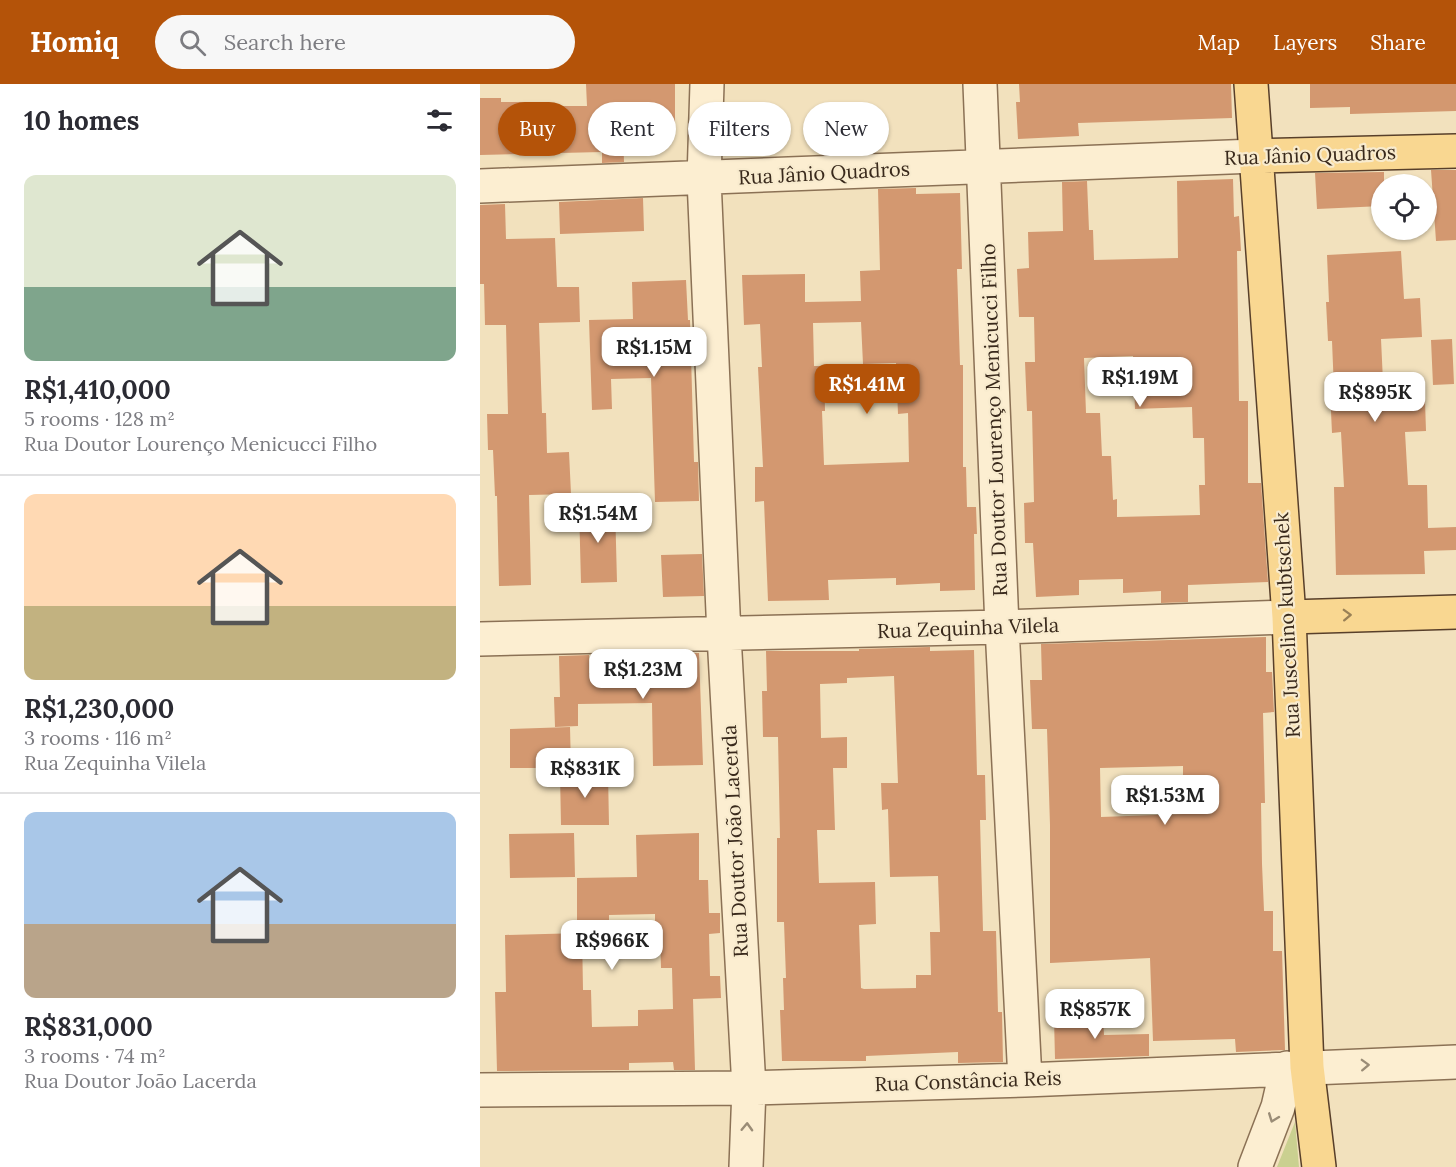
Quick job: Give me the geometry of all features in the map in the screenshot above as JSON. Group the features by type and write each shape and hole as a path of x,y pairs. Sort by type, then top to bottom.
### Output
{"main road":[{"name":"Rua Juscelino kubtschek","path":"1251,84 1289,616 1297,1067 1319,1167"},
{"name":"Rua Jânio Quadros","path":"1255,156 1456,151"},
{"name":"Rua Zequinha Vilela","path":"1289,616 1456,612"}],"street":[{"name":"Rua Doutor João Lacerda","path":"706,84 704,179 724,635 749,1088 746,1167"},
{"name":"Rua Doutor Lourenço Menicucci Filho","path":"980,84 1002,627 1025,1080"},
{"name":"Rua Jânio Quadros","path":"480,186 1255,156"},
{"name":"Rua Zequinha Vilela","path":"480,639 724,635 1289,616"},
{"name":"Rua Constância Reis","path":"480,1090 749,1088 1025,1080 1456,1062"},
{"path":"1255,1167 1278,1107 1297,1067"}],"green space":[{"path":"1295,1122 1299,1167 1277,1167"}],"building":[{"path":"586,84 675,84 675,102 588,102 588,152 576,153 576,106 587,106"},
{"path":"1019,84 1231,84 1232,118 1078,123 1079,136 1018,139 1016,102 1020,102"},
{"path":"1310,84 1456,84 1456,111 1350,114 1350,107 1310,108"},
{"path":"480,98 501,98 501,102 498,102 498,155 480,155"},
{"path":"602,156 624,156 624,162 602,163"},
{"path":"1431,170 1456,170 1456,240 1436,241 1437,174 1431,174"},
{"path":"1384,172 1384,174 1371,174 1371,207 1317,209 1315,173"},
{"path":"1233,179 1234,217 1239,216 1241,251 1237,251 1239,401 1248,401 1248,483 1261,483 1268,582 1188,585 1188,602 1161,603 1161,591 1123,593 1123,579 1079,580 1079,595 1036,597 1033,543 1025,543 1024,503 1034,502 1032,411 1027,411 1025,362 1035,362 1034,317 1019,317 1017,269 1029,268 1028,232 1063,231 1062,182 1087,181 1089,230 1093,230 1094,260 1178,258 1177,181","holes":["1133,356 1135,409 1192,407 1193,438 1204,438 1205,485 1199,485 1200,515 1117,517 1117,499 1113,500 1111,456 1102,456 1100,413 1086,413 1084,358"]},
{"path":"916,188 916,194 960,193 962,269 957,269 960,365 963,365 963,467 966,467 967,507 976,507 975,590 940,591 940,583 896,585 896,578 828,580 829,600 768,601 764,501 755,502 755,467 763,467 758,367 762,367 760,324 744,325 742,275 805,274 805,302 861,301 860,271 880,270 878,189","holes":["861,322 863,364 896,363 898,414 908,413 909,462 824,465 822,411 825,411 824,366 814,366 813,323"]},
{"path":"643,198 644,231 560,234 559,202"},
{"path":"505,204 506,239 555,238 557,287 579,287 580,322 539,323 542,413 546,413 547,453 569,452 571,494 529,495 531,585 499,586 497,496 495,496 493,450 488,450 487,414 508,414 506,325 485,325 484,284 480,284 480,205"},
{"path":"1401,251 1404,299 1420,298 1422,337 1381,339 1384,403 1425,401 1426,431 1405,432 1408,485 1427,485 1428,528 1456,527 1456,550 1424,551 1425,574 1336,575 1334,487 1344,487 1341,432 1332,433 1330,390 1334,390 1332,341 1328,341 1327,255"},
{"path":"686,280 688,320 690,320 694,462 698,462 699,501 655,502 651,378 611,379 612,409 592,410 589,320 633,319 632,282"},
{"path":"1452,339 1454,384 1433,385 1431,340"},
{"path":"615,505 617,582 581,583 579,506"},
{"path":"702,554 704,596 663,597 661,555"},
{"path":"1266,637 1266,672 1272,672 1274,712 1263,713 1265,803 1261,803 1264,911 1273,911 1273,951 1282,951 1285,1050 1236,1052 1235,1039 1153,1041 1150,958 1050,963 1047,729 1032,729 1030,680 1042,680 1041,644","holes":["1183,766 1183,814 1101,817 1100,768"]},
{"path":"930,647 930,651 974,650 977,775 985,775 986,820 980,820 983,931 996,931 998,1012 1002,1012 1003,1062 958,1063 958,1052 866,1056 866,1061 782,1061 780,1010 784,1010 783,978 786,978 784,922 777,922 777,838 780,838 778,737 763,737 762,691 767,691 766,651 859,651 859,649","holes":["894,676 898,783 881,783 882,810 888,809 890,877 938,876 940,932 930,932 931,975 916,975 916,988 864,989 861,988 859,925 876,924 875,882 819,883 817,830 835,830 833,768 847,768 847,737 821,738 820,684 847,683 847,678"]},
{"path":"699,653 703,765 653,766 652,703 578,704 578,726 555,727 554,697 560,697 559,656 589,655 589,673 635,673 634,654"},
{"path":"570,727 571,768 510,768 510,729"},
{"path":"608,773 609,825 561,825 560,774"},
{"path":"574,833 575,877 510,878 509,834"},
{"path":"699,833 699,880 708,880 709,913 720,913 720,933 709,934 710,976 720,976 721,998 693,999 695,1070 674,1070 673,1062 629,1063 629,1070 497,1071 495,992 506,992 505,935 582,933 583,990 591,990 592,1027 638,1026 638,1010 673,1009 672,968 661,968 660,935 655,935 655,914 609,915 609,929 577,929 577,878 637,877 636,835"},
{"path":"1103,1017 1104,1035 1149,1034 1149,1056 1055,1059 1054,1018"}]}
